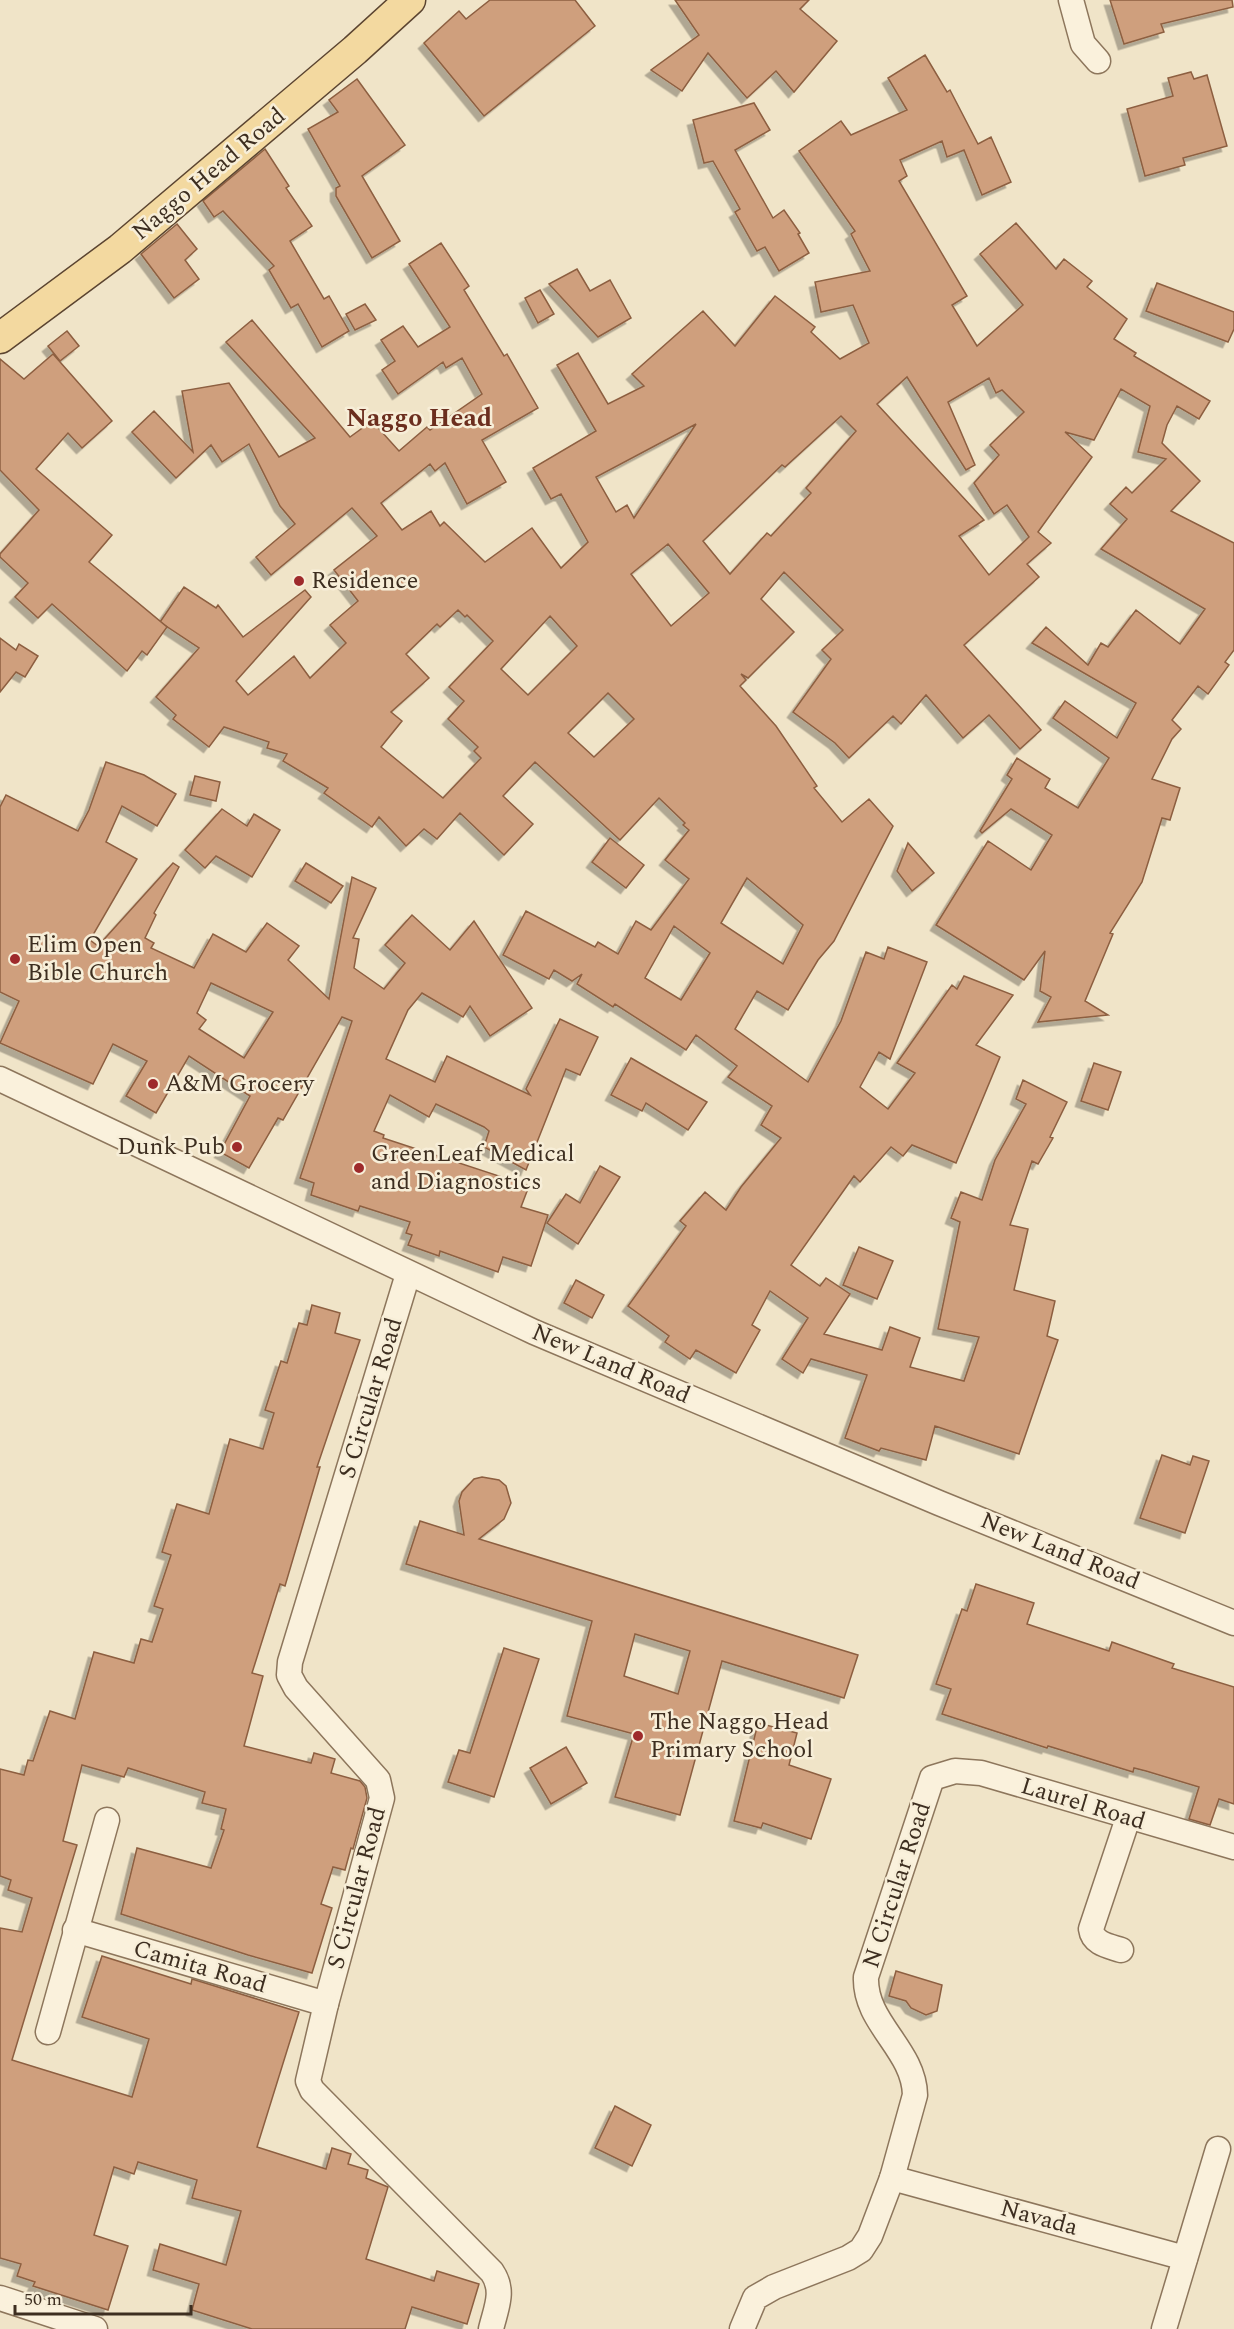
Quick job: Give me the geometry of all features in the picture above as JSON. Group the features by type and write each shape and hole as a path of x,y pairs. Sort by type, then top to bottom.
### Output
{"main road":[{"name":"Naggo Head Road","path":"0,338 120,249 355,50 410,0"}],"street":[{"path":"1071,0 1083,44 1098,61"},
{"name":"New Land Road","path":"0,1079 534,1332 939,1503 1234,1623"},
{"name":"S Circular Road","path":"408,1274 290,1662 289,1676 296,1688 378,1780 382,1790 382,1798 326,2004 308,2081 312,2090 492,2272 499,2282 500,2295 490,2329"},
{"name":"Laurel Road","path":"932,1778 955,1771 981,1773 1128,1818 1234,1847"},
{"name":"N Circular Road","path":"742,2329 755,2298 774,2287 848,2258 861,2250 870,2236 892,2178 915,2095 915,2081 910,2066 869,2004 866,1977 932,1778"},
{"path":"1121,1950 1096,1940 1092,1936 1091,1929 1128,1818"},
{"path":"48,2032 107,1820"},
{"name":"Camita Road","path":"75,1930 326,2004"},
{"path":"1164,2329 1218,2149"},
{"name":"Navada","path":"892,2178 1185,2258"},
{"path":"0,2298 95,2329"}],"building":[{"path":"490,0 575,0 595,26 484,116 424,43 459,11 466,19"},
{"path":"675,0 809,0 800,9 837,41 794,92 776,71 747,98 708,53 682,91 651,70 699,35"},
{"path":"1110,0 1232,0 1233,7 1161,24 1164,32 1124,44"},
{"path":"925,55 947,92 950,90 978,144 991,137 1011,182 982,195 964,150 947,157 942,141 900,160 907,176 899,181 967,296 952,305 977,346 1023,305 980,254 1016,223 1056,269 1064,259 1092,281 1087,287 1127,319 1114,339 1136,353 1134,356 1210,401 1199,419 1177,406 1167,425 1162,443 1200,481 1171,511 1234,543 1234,650 1225,662 1229,665 1208,694 1198,686 1172,720 1181,729 1172,739 1152,779 1180,788 1170,820 1162,818 1142,882 1110,933 1113,934 1085,1001 1108,1015 1038,1022 1051,997 1040,991 1045,951 1024,980 936,925 988,841 1031,870 1052,835 1011,809 982,833 980,831 1012,779 1007,775 1017,758 1050,779 1045,788 1078,808 1109,758 1053,718 1065,701 1117,738 1136,703 1032,643 1046,627 1088,665 1101,643 1108,647 1136,610 1180,644 1205,609 1101,549 1127,519 1110,504 1126,487 1132,493 1166,459 1138,452 1150,406 1121,389 1094,440 1065,432 1092,457 1038,532 1051,543 1027,564 1039,577 964,645 1041,730 1020,749 989,715 963,738 926,695 901,724 893,716 849,758 835,743 793,712 831,659 822,650 843,630 784,572 761,599 794,632 748,678 741,674 746,680 740,686 776,726 817,786 814,788 842,822 869,799 893,826 834,941 818,960 788,1010 757,991 735,1029 808,1082 841,1021 866,952 884,959 888,947 927,962 890,1059 879,1052 860,1087 888,1109 915,1073 897,1063 952,985 957,989 964,976 1013,995 976,1045 1000,1057 956,1163 912,1145 903,1156 891,1147 860,1182 854,1176 791,1265 820,1286 826,1278 850,1294 824,1334 882,1350 890,1327 920,1338 910,1367 964,1381 979,1337 938,1329 960,1222 951,1218 961,1192 982,1200 995,1160 1026,1104 1016,1099 1023,1080 1067,1102 1050,1137 1053,1138 1038,1164 1032,1161 1010,1225 1028,1229 1014,1290 1055,1301 1047,1336 1058,1340 1019,1454 935,1426 926,1460 881,1448 879,1451 845,1438 867,1375 811,1359 803,1373 782,1359 808,1318 770,1291 752,1325 760,1330 736,1373 696,1350 690,1359 665,1342 669,1336 628,1306 686,1226 680,1221 705,1192 726,1210 741,1187 781,1138 761,1125 772,1106 728,1077 737,1066 696,1035 686,1050 615,1004 613,1007 577,984 582,974 572,981 554,970 549,979 503,955 526,911 595,947 598,942 618,954 636,921 651,930 689,879 665,860 689,830 683,825 685,823 659,798 620,840 535,762 503,796 533,824 504,855 460,813 437,839 424,829 406,846 379,817 372,827 324,793 328,788 283,761 287,754 267,748 269,742 224,727 209,747 173,719 176,715 156,697 199,648 160,622 184,587 216,608 218,605 243,637 305,590 311,597 236,681 248,695 294,656 310,678 346,643 330,625 358,601 334,570 377,536 352,508 271,575 256,557 295,524 280,506 249,444 222,462 211,445 176,478 132,432 154,411 193,452 182,391 229,383 279,457 315,438 226,342 252,320 350,437 372,421 399,451 427,427 430,430 482,394 462,358 446,368 443,362 398,394 382,370 395,361 381,340 403,326 418,347 450,327 409,264 441,243 469,286 464,290 504,356 507,354 538,408 482,440 506,482 467,504 445,463 435,471 430,464 381,503 402,530 431,511 440,526 444,522 485,562 532,528 561,568 588,542 561,494 551,499 533,468 596,431 557,365 578,353 608,404 644,386 632,374 703,311 735,346 775,296 815,327 811,332 840,359 869,343 853,305 821,312 815,282 870,271 851,234 855,231 799,151 841,121 851,135 907,110 888,78","holes":["907,377 966,470 975,465 948,402 989,378 996,393 1002,390 1024,412 990,445 999,455 974,483 994,514 1007,505 1029,537 989,575 959,536 984,520 877,404","841,416 856,431 806,488 811,493 771,536 767,533 730,574 703,541 782,465 785,467","696,424 634,518 627,505 616,512 596,477","668,544 709,593 671,626 631,574","458,610 465,617 467,615 493,641 449,687 464,701 448,719 478,747 474,751 481,758 443,798 381,747 402,721 391,712 429,678 406,654 437,624 440,627","550,616 577,646 528,695 501,669","608,693 634,719 594,757 568,733","747,878 803,925 783,964 721,923","674,926 710,953 681,1000 645,978"]},
{"path":"1191,72 1194,79 1207,75 1227,146 1183,158 1185,165 1145,176 1127,109 1173,96 1168,78"},
{"path":"357,79 405,145 362,176 400,241 372,258 336,196 336,188 340,186 308,129 338,112 329,100"},
{"path":"754,103 770,130 735,150 773,218 784,210 800,233 798,234 809,253 779,271 765,247 757,251 735,212 740,209 713,161 704,163 693,120"},
{"path":"265,149 289,186 286,188 312,226 290,241 324,299 329,296 349,331 322,347 298,304 291,308 269,270 274,266 223,211 214,217 203,201"},
{"path":"177,224 197,249 185,260 199,279 174,298 141,254"},
{"path":"577,269 590,291 610,280 631,318 598,337 549,284"},
{"path":"1157,283 1234,312 1234,329 1228,342 1146,311"},
{"path":"540,290 554,314 538,323 525,298"},
{"path":"365,304 376,320 355,330 346,314"},
{"path":"67,331 79,346 60,361 48,346"},
{"path":"53,354 112,421 82,448 68,433 36,469 112,535 89,562 167,627 147,655 142,651 127,671 52,604 38,618 15,597 28,583 0,557 0,554 39,510 0,470 0,359 24,379"},
{"path":"0,638 16,650 19,644 38,656 25,677 16,672 0,692"},
{"path":"106,762 144,775 176,794 157,826 122,806 106,842 137,859 90,940 98,946 173,863 179,867 154,913 156,915 145,938 154,943 151,948 194,968 213,934 246,952 267,923 299,946 288,960 329,999 352,877 376,888 353,938 359,939 354,968 384,989 405,963 385,945 412,915 450,950 474,921 532,1008 490,1036 470,1006 463,1017 422,993 408,1010 386,1059 435,1082 447,1056 530,1095 526,1089 560,1019 598,1037 580,1075 566,1069 526,1170 484,1147 489,1131 484,1127 436,1104 429,1117 390,1095 374,1131 384,1135 383,1138 529,1186 521,1207 548,1215 531,1266 503,1257 498,1272 440,1251 439,1256 408,1245 412,1235 406,1233 410,1222 360,1206 358,1211 311,1195 314,1183 300,1178 352,1021 342,1017 283,1120 278,1118 249,1168 220,1152 250,1096 189,1056 156,1113 126,1096 147,1061 113,1044 93,1084 0,1043 19,1001 0,992 0,807 6,795 78,831 89,810","holes":["211,983 273,1012 244,1058 199,1029 206,1020 197,1013"]},
{"path":"195,776 220,782 216,801 190,795"},
{"path":"222,809 247,826 254,814 280,830 252,877 216,856 205,868 185,850"},
{"path":"610,838 644,865 626,888 592,862"},
{"path":"908,843 934,873 912,891 897,871"},
{"path":"306,863 343,886 331,903 295,881"},
{"path":"631,1058 707,1102 688,1130 646,1103 642,1111 611,1095"},
{"path":"1094,1063 1121,1072 1108,1110 1081,1101"},
{"path":"600,1166 620,1177 578,1244 547,1223 566,1194 580,1203"},
{"path":"859,1247 893,1261 877,1299 843,1285"},
{"path":"576,1280 604,1295 592,1318 564,1303"},
{"path":"312,1305 340,1313 335,1333 360,1340 317,1467 320,1467 285,1586 280,1584 252,1673 263,1676 244,1746 311,1763 314,1753 335,1759 331,1773 360,1781 365,1787 367,1798 353,1849 351,1848 345,1870 333,1867 321,1904 332,1908 312,1973 121,1914 137,1848 211,1868 224,1830 221,1829 226,1809 202,1803 205,1792 128,1768 124,1777 82,1765 63,1841 77,1845 12,2060 132,2097 149,2039 82,2017 102,1956 191,1984 192,1979 299,2012 257,2147 326,2169 332,2148 351,2154 348,2164 368,2170 366,2178 388,2187 366,2259 434,2281 437,2271 479,2284 467,2324 412,2307 405,2329 252,2329 192,2310 199,2284 153,2270 160,2244 226,2265 241,2211 192,2198 197,2180 138,2162 134,2174 114,2167 94,2235 128,2246 108,2310 33,2286 35,2282 17,2276 21,2264 0,2258 0,1928 22,1932 32,1898 8,1890 11,1880 0,1876 0,1769 24,1775 28,1760 33,1761 50,1711 75,1719 94,1652 134,1663 141,1639 152,1642 163,1609 154,1606 171,1555 162,1552 177,1504 209,1514 230,1439 263,1449 274,1413 265,1410 281,1361 287,1363 299,1323 307,1325"},
{"path":"1162,1455 1190,1465 1193,1456 1209,1461 1185,1533 1140,1518"},
{"path":"482,1477 499,1480 506,1486 511,1503 504,1519 479,1539 858,1655 844,1698 722,1661 680,1815 615,1797 634,1734 567,1716 592,1621 406,1564 420,1521 464,1535 459,1501 462,1492 474,1479","holes":["635,1634 690,1651 678,1694 624,1676"]},
{"path":"976,1584 1034,1603 1027,1624 1109,1651 1112,1642 1174,1664 1172,1668 1234,1687 1234,1804 1219,1799 1210,1825 1189,1819 1199,1787 1146,1771 1134,1768 1133,1772 1048,1746 1047,1748 942,1714 951,1689 936,1684 962,1609 967,1611"},
{"path":"504,1648 539,1659 494,1797 448,1782 459,1750 470,1753"},
{"path":"758,1723 797,1733 789,1765 831,1779 811,1839 763,1823 761,1828 734,1821"},
{"path":"566,1747 587,1783 551,1804 530,1768"},
{"path":"896,1971 942,1985 937,2011 926,2015 911,2008 906,2001 889,1996"},
{"path":"615,2106 651,2125 632,2166 595,2148"}],"place":[{"name":"Residence","path":"299,581"},
{"name":"Elim Open Bible Church","path":"15,959"},
{"name":"A&M Grocery","path":"153,1084"},
{"name":"Dunk Pub","path":"237,1147"},
{"name":"GreenLeaf Medical and Diagnostics","path":"359,1168"},
{"name":"The Naggo Head Primary School","path":"638,1736"}],"district":[{"name":"Naggo Head","path":"419,418"}]}
